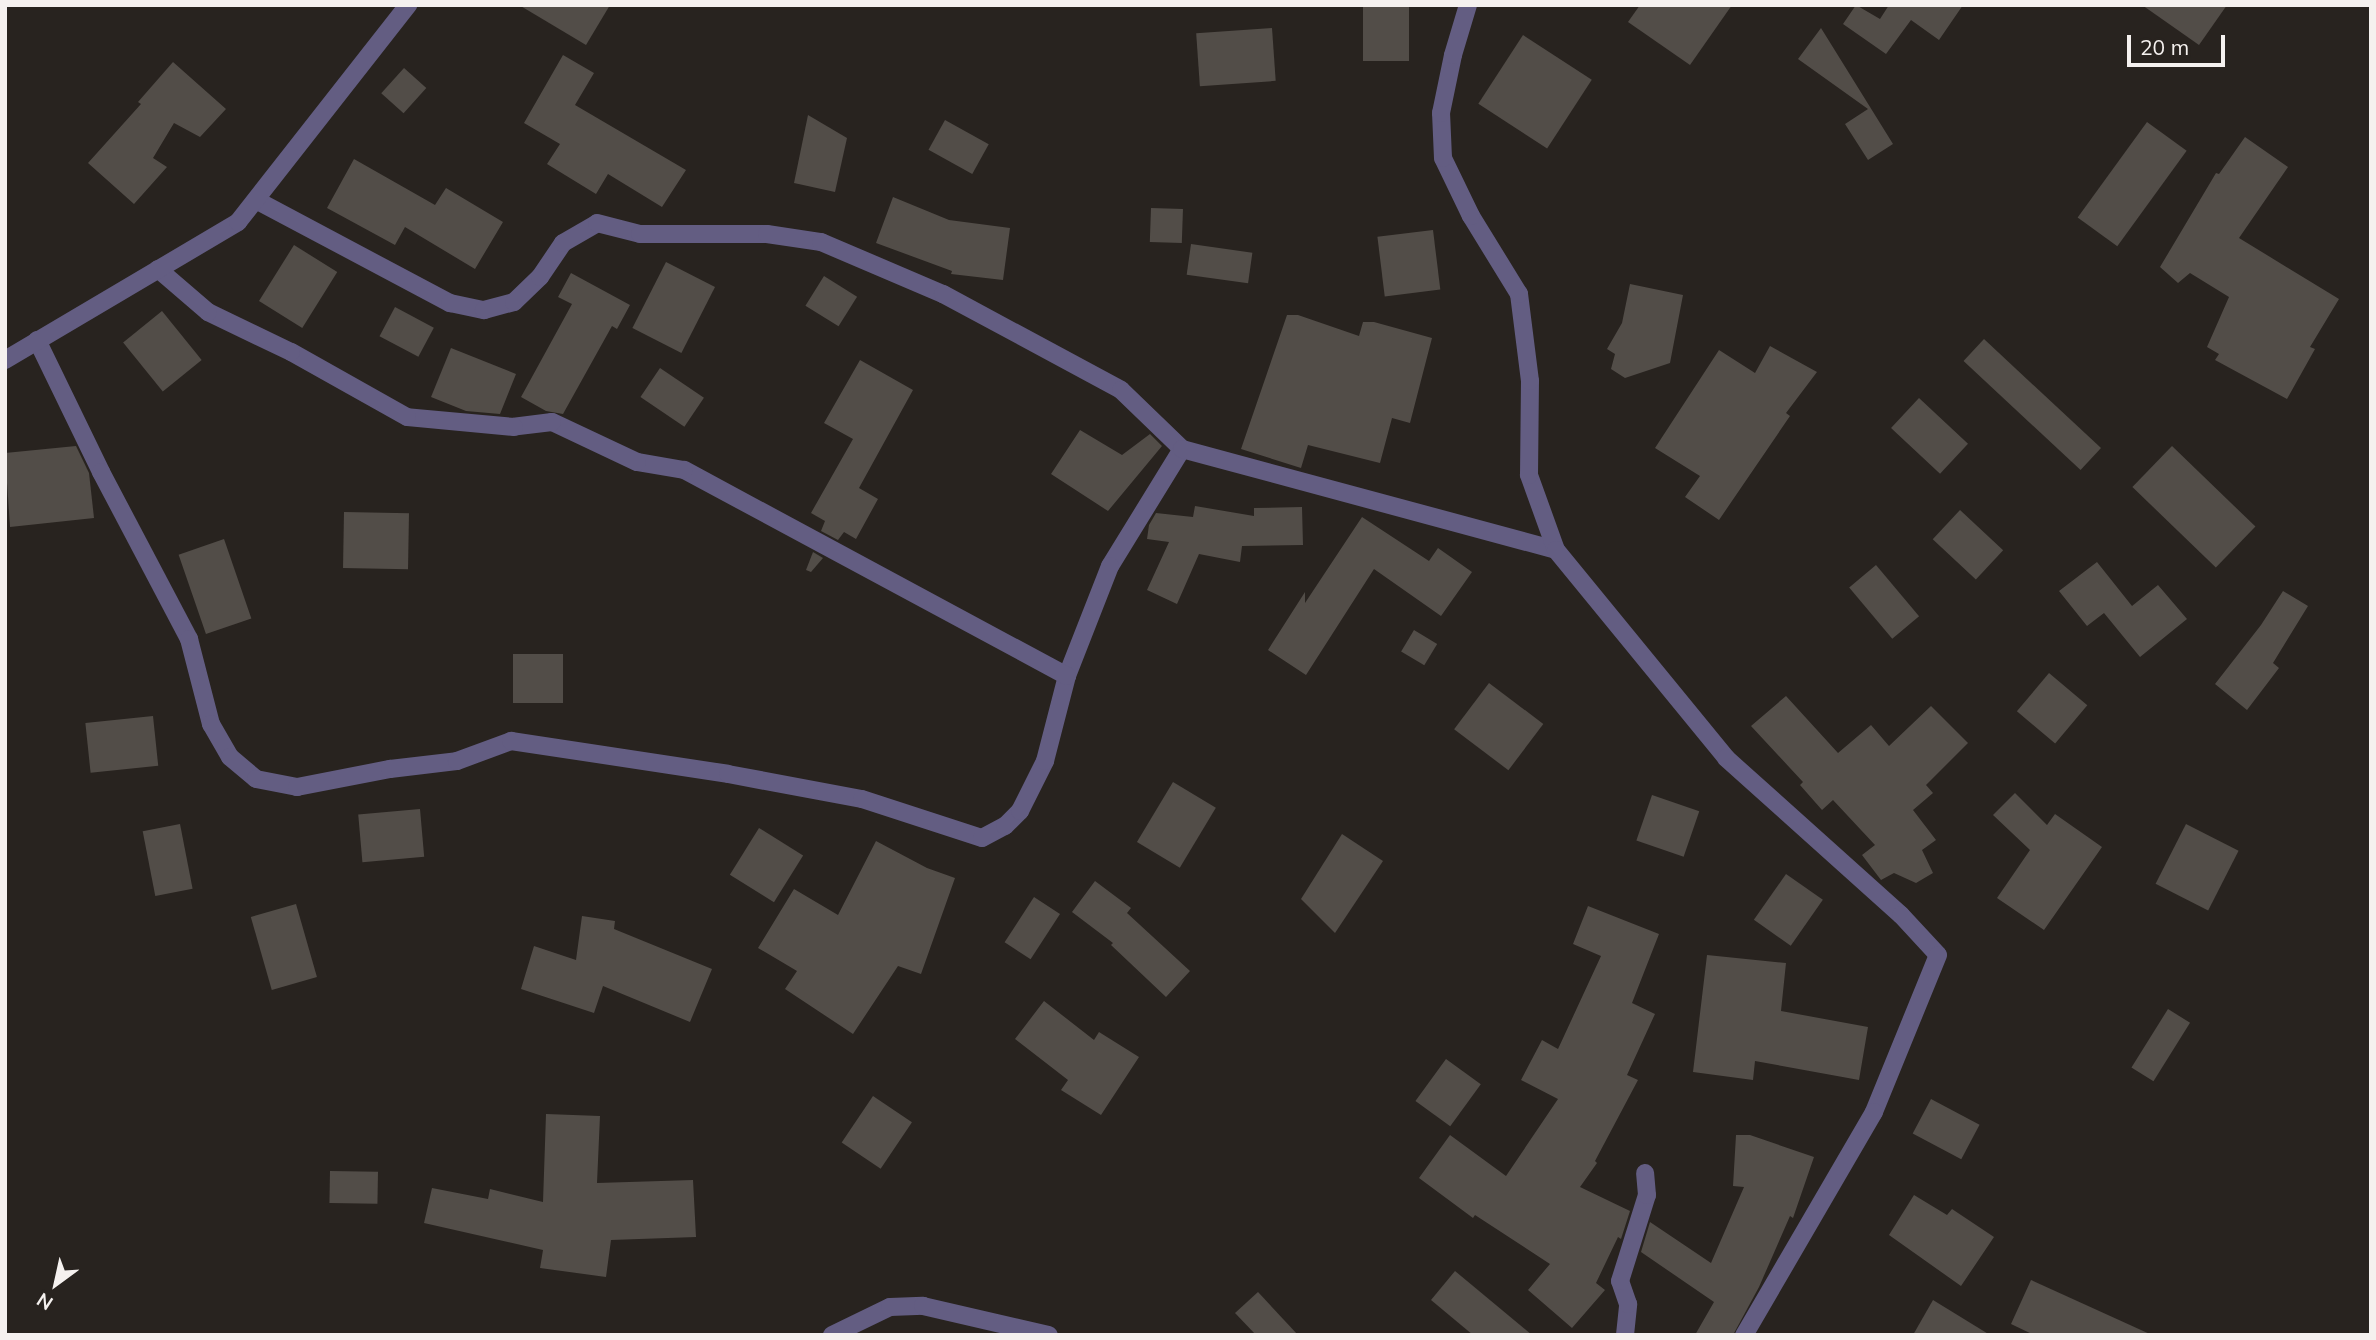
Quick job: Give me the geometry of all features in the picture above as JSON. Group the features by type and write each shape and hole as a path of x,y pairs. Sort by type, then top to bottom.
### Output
{"street":[{"path":"5,360 238,222 408,5"},
{"path":"1468,5 1440,113 1443,158 1471,216 1519,295 1530,381 1530,475 1556,550 1726,758 1901,915 1938,955 1874,1112 1744,1335"},
{"path":"256,200 450,303 484,310 514,302 540,277 564,243 597,223 640,234 753,234 821,242 943,294 1121,390 1182,449 1556,550"},
{"path":"158,269 208,312 290,352 407,417 514,427 552,422 637,462 684,470 1067,676"},
{"path":"37,340 101,472 190,639 211,724 230,757 256,779 297,788 390,769 457,761 511,741 728,774 862,799 982,838 1005,826 1020,811 1045,761 1067,676 1110,566 1182,449"},
{"path":"1625,1335 1628,1304 1620,1281 1645,1203 1646,1173"},
{"path":"832,1335 890,1307 923,1306 1049,1335"}],"building":[{"path":"519,5 610,5 586,45"},
{"path":"1363,5 1409,5 1409,61 1363,61"},
{"path":"1640,5 1732,5 1690,65 1628,22"},
{"path":"1856,5 1880,19 1889,5 1963,5 1939,40 1911,20 1886,54 1843,24"},
{"path":"2142,5 2227,5 2199,45"},
{"path":"1272,28 1276,81 1200,86 1196,33"},
{"path":"1821,28 1893,144 1868,160 1845,124 1868,109 1798,59"},
{"path":"1523,35 1592,80 1547,148 1478,104"},
{"path":"563,55 594,73 575,105 686,170 662,207 608,174 596,194 547,164 560,144 524,123"},
{"path":"173,62 226,109 200,137 174,123 153,158 167,167 134,204 88,163 141,104 138,102"},
{"path":"404,68 426,88 404,113 381,93"},
{"path":"808,115 847,138 835,192 794,183"},
{"path":"945,120 989,144 972,174 929,150"},
{"path":"2147,122 2187,151 2117,246 2078,217"},
{"path":"2245,137 2288,167 2239,238 2339,299 2310,347 2315,349 2287,399 2215,360 2219,354 2207,347 2229,297 2190,273 2178,283 2160,267 2216,173 2219,174"},
{"path":"354,159 435,205 446,188 503,222 475,269 405,227 395,245 327,208"},
{"path":"893,197 949,220 1010,228 1003,280 951,274 952,271 876,243"},
{"path":"1151,208 1183,209 1182,243 1150,242"},
{"path":"1433,230 1440,290 1385,296 1377,237"},
{"path":"1191,244 1252,253 1248,283 1187,275"},
{"path":"294,245 337,272 302,328 259,301"},
{"path":"666,262 715,287 681,353 632,328"},
{"path":"571,273 630,305 617,329 612,326 563,414 546,411 521,397 572,304 558,297"},
{"path":"824,276 857,297 839,326 805,306"},
{"path":"1630,284 1683,295 1670,363 1625,378 1611,369 1615,354 1607,349 1622,323"},
{"path":"395,307 434,328 418,357 380,336"},
{"path":"162,311 202,360 163,391 123,342"},
{"path":"1287,315 1298,315 1359,336 1363,322 1374,322 1432,338 1410,423 1392,418 1380,463 1308,445 1301,468 1241,449"},
{"path":"1984,339 2101,448 2081,470 1964,361"},
{"path":"1770,346 1817,372 1786,413 1790,416 1719,520 1685,497 1700,476 1655,448 1719,350 1755,373"},
{"path":"451,348 516,374 500,414 466,411 431,397"},
{"path":"860,360 913,390 859,488 878,499 856,539 844,532 838,540 821,531 825,521 811,513 853,439 824,423"},
{"path":"660,368 704,398 684,427 640,397"},
{"path":"1919,398 1968,444 1940,474 1891,428"},
{"path":"1080,430 1122,455 1150,434 1162,446 1108,511 1051,474"},
{"path":"76,446 89,473 94,518 10,527 5,453"},
{"path":"2172,446 2255,527 2216,568 2132,487"},
{"path":"1195,506 1254,516 1254,508 1302,507 1303,545 1242,546 1240,562 1199,554 1177,604 1147,590 1169,542 1147,539 1149,525 1156,513 1193,517"},
{"path":"1960,510 2003,550 1976,579 1933,539"},
{"path":"344,512 409,513 408,569 343,568"},
{"path":"1362,517 1429,561 1438,548 1472,572 1441,616 1374,569 1306,675 1268,650 1305,592 1305,603"},
{"path":"224,539 251,618 206,634 179,555"},
{"path":"813,552 823,558 811,572 806,570"},
{"path":"2097,562 2132,606 2158,585 2187,619 2140,657 2104,613 2087,626 2059,591"},
{"path":"1876,565 1919,616 1892,639 1849,587"},
{"path":"2283,591 2308,606 2273,663 2279,668 2247,710 2215,684 2261,625"},
{"path":"1414,630 1437,644 1424,665 1401,651"},
{"path":"513,654 563,654 563,703 513,703"},
{"path":"2049,673 2087,705 2055,743 2017,711"},
{"path":"1489,683 1543,724 1508,770 1454,729"},
{"path":"1786,696 1838,753 1871,725 1889,746 1931,706 1968,743 1926,785 1933,793 1913,810 1936,840 1922,850 1933,873 1916,883 1894,873 1881,880 1862,855 1875,845 1833,800 1822,810 1800,785 1803,782 1751,726"},
{"path":"153,716 158,766 91,773 85,723"},
{"path":"1173,782 1216,808 1180,868 1137,842"},
{"path":"2015,793 2047,825 2055,814 2102,847 2044,930 1997,898 2030,850 1993,815"},
{"path":"1652,795 1699,811 1684,857 1636,840"},
{"path":"420,809 424,857 362,862 358,814"},
{"path":"180,824 193,889 155,896 143,831"},
{"path":"2186,824 2239,851 2208,910 2156,884"},
{"path":"759,828 803,856 774,902 730,875"},
{"path":"1342,834 1383,861 1335,933 1301,899"},
{"path":"876,841 927,868 955,878 921,974 898,966 853,1034 785,989 797,971 758,948 794,889 838,915"},
{"path":"1786,874 1823,900 1791,946 1754,920"},
{"path":"1095,881 1131,908 1127,913 1190,971 1166,997 1111,945 1113,943 1072,912"},
{"path":"1034,897 1060,914 1031,959 1005,942"},
{"path":"296,904 317,977 272,990 251,917"},
{"path":"1588,906 1659,934 1632,1003 1655,1014 1627,1075 1638,1080 1595,1161 1597,1163 1580,1187 1630,1211 1621,1239 1618,1237 1596,1283 1605,1290 1572,1328 1528,1290 1550,1264 1475,1215 1473,1218 1419,1178 1450,1135 1506,1176 1558,1099 1521,1080 1542,1040 1558,1049 1601,956 1573,944"},
{"path":"582,916 615,921 614,929 712,969 690,1022 603,986 594,1013 521,989 534,946 576,960"},
{"path":"1707,955 1786,963 1781,1011 1868,1027 1859,1080 1755,1061 1753,1080 1693,1072"},
{"path":"1044,1001 1094,1040 1099,1032 1139,1057 1101,1115 1061,1090 1068,1080 1015,1039"},
{"path":"2168,1009 2190,1023 2153,1081 2131,1068"},
{"path":"1446,1059 1481,1084 1450,1126 1415,1101"},
{"path":"873,1096 912,1122 881,1169 842,1142"},
{"path":"1931,1099 1980,1125 1961,1159 1913,1133"},
{"path":"546,1114 600,1116 597,1183 693,1180 696,1237 611,1240 606,1277 540,1268 543,1250 424,1223 432,1188 488,1199 490,1189 543,1202"},
{"path":"1736,1135 1750,1135 1814,1157 1793,1218 1790,1216 1759,1287 1733,1335 1695,1335 1714,1302 1641,1252 1650,1222 1711,1263 1744,1187 1733,1186"},
{"path":"330,1171 378,1172 377,1204 329,1203"},
{"path":"1914,1195 1947,1215 1952,1209 1994,1237 1961,1286 1889,1235"},
{"path":"1455,1271 1532,1335 1473,1335 1431,1300"},
{"path":"2031,1280 2152,1335 2034,1335 2011,1324"},
{"path":"1258,1292 1298,1335 1256,1335 1235,1313"},
{"path":"1933,1300 1990,1335 1913,1335"}]}
